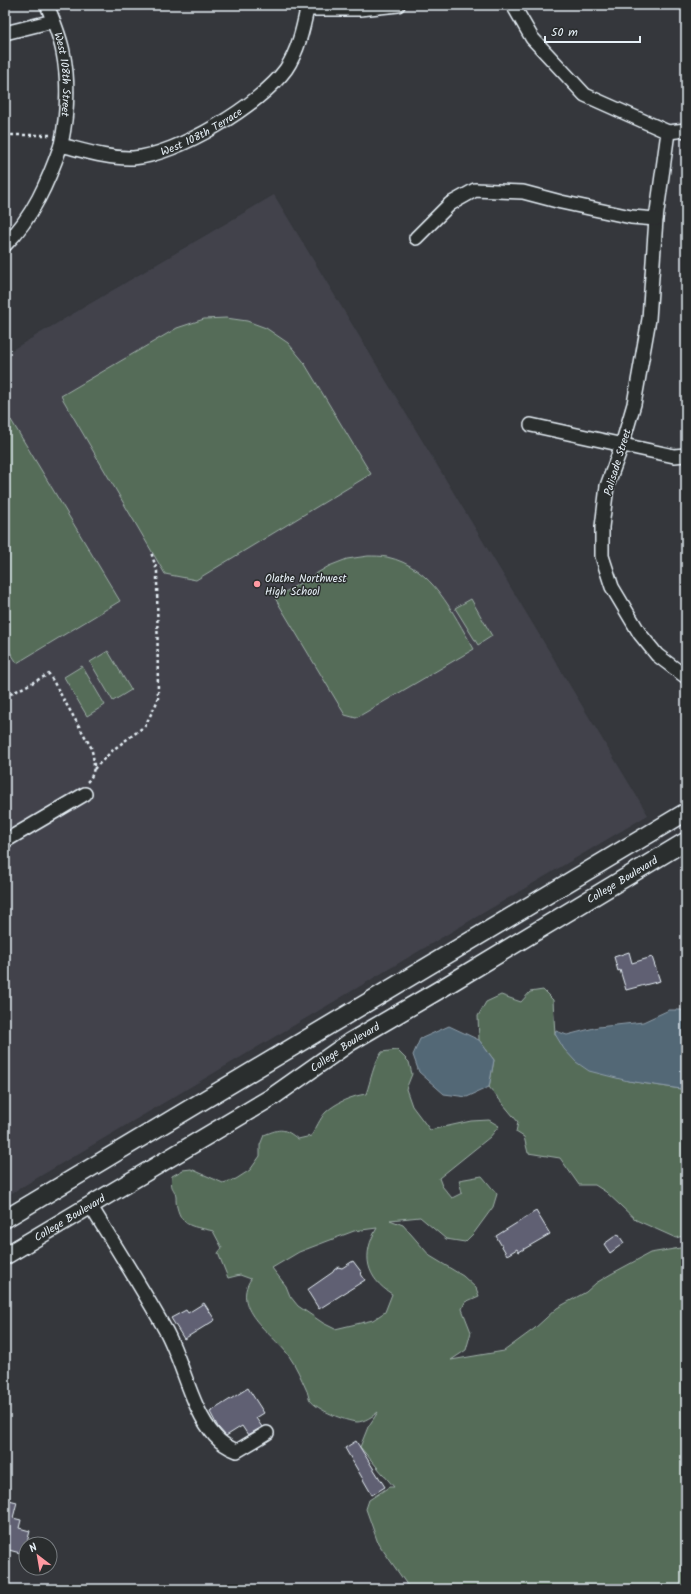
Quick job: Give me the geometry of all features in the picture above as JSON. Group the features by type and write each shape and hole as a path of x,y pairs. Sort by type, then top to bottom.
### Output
{"main road":[{"path":"5,1219 686,812"},
{"name":"College Boulevard","path":"5,1256 272,1097 350,1042 451,983 686,841"}],"street":[{"name":"West 108th Street","path":"47,5 64,60 66,107 62,140"},
{"name":"West 108th Terrace","path":"62,140 104,156 130,158 161,151 188,142 251,103 278,79 287,68 296,48 307,7 360,9 398,5"},
{"path":"513,5 532,38 585,95 668,132 686,130"},
{"path":"5,33 53,21"},
{"name":"Palisade Street","path":"668,132 656,219 649,319 634,404 608,486 602,527 602,556 612,587 640,634 657,655 686,677"},
{"path":"5,245 34,207 50,176 62,140"},
{"path":"416,238 450,204 475,190 523,192 631,218 656,219"},
{"path":"531,425 674,456 686,455"},
{"path":"5,841 86,789"},
{"path":"90,1205 166,1332 185,1374 198,1410 214,1436 227,1447 237,1451 267,1433"}],"path":[{"path":"5,136 62,140"},
{"path":"94,769 114,749 145,726 158,700 157,571 151,552"},
{"path":"5,697 49,674 91,747 94,759 94,769 86,789"}],"shaded area":[{"name":"Olathe Northwest High School","path":"274,195 648,815 5,1197 5,354"}],"green space":[{"path":"226,318 247,321 266,328 288,343 303,361 371,474 196,580 165,574 61,396 177,328 204,319"},
{"path":"11,420 120,601 17,663 5,644 5,424"},
{"path":"368,556 387,557 403,562 417,570 440,593 458,620 474,649 356,718 345,715 275,598 329,566 347,559"},
{"path":"471,599 492,636 478,645 455,608"},
{"path":"108,651 131,690 113,701 90,662"},
{"path":"82,666 105,705 87,716 64,677"},
{"path":"543,990 553,1000 555,1035 628,1081 681,1089 686,1087 686,1235 676,1238 636,1220 606,1192 595,1185 579,1185 560,1158 528,1153 524,1137 516,1132 518,1122 489,1087 494,1060 479,1040 478,1016 486,1002 501,995 521,1002 530,992"},
{"path":"397,1050 409,1062 412,1074 406,1089 412,1106 430,1130 471,1121 489,1120 499,1126 490,1137 439,1178 442,1186 452,1198 462,1193 459,1180 482,1176 497,1194 493,1207 474,1233 465,1242 446,1239 420,1217 390,1220 403,1225 430,1256 463,1276 476,1288 479,1296 465,1302 462,1309 471,1332 466,1350 451,1360 504,1351 534,1329 557,1308 586,1292 596,1283 611,1274 650,1253 686,1247 686,1589 410,1589 378,1543 366,1509 369,1500 389,1487 394,1487 360,1447 368,1427 378,1412 365,1420 357,1422 346,1420 319,1408 314,1404 309,1399 307,1390 289,1356 265,1331 250,1311 246,1301 246,1290 251,1279 240,1275 228,1278 218,1253 222,1248 213,1231 195,1227 186,1223 179,1214 176,1205 176,1197 172,1186 172,1176 183,1170 191,1169 223,1183 236,1179 250,1170 260,1156 260,1145 264,1135 282,1130 298,1139 311,1136 322,1117 330,1108 355,1096 366,1094 374,1067 382,1052","holes":["377,1228 369,1247 369,1265 376,1281 392,1294 385,1312 373,1320 335,1329 323,1323 298,1306 290,1296 286,1286 272,1268 299,1252 354,1231"]}],"water":[{"path":"669,1010 682,1010 686,1016 686,1087 681,1089 628,1081 589,1071 576,1062 564,1049 555,1034 556,1031 567,1035 598,1027 643,1022"},
{"path":"449,1026 479,1040 494,1060 489,1087 467,1097 444,1094 419,1072 413,1055 420,1039"}],"building":[{"path":"629,952 632,963 652,957 660,981 626,990 614,957"},
{"path":"536,1211 550,1234 519,1252 517,1249 507,1255 496,1236"},
{"path":"618,1234 624,1243 610,1253 604,1244"},
{"path":"353,1261 362,1273 361,1274 365,1280 319,1309 307,1290 338,1267 342,1268"},
{"path":"204,1303 215,1320 184,1339 171,1318 186,1310 188,1313"},
{"path":"248,1388 264,1413 256,1418 262,1427 248,1435 242,1426 226,1436 218,1427 210,1412"},
{"path":"356,1441 385,1487 372,1495 345,1448"},
{"path":"5,1499 17,1502 13,1518 21,1520 19,1528 30,1531 29,1536 18,1536 18,1552 5,1549"}],"place":[{"name":"Olathe Northwest High School","path":"257,584"}]}
